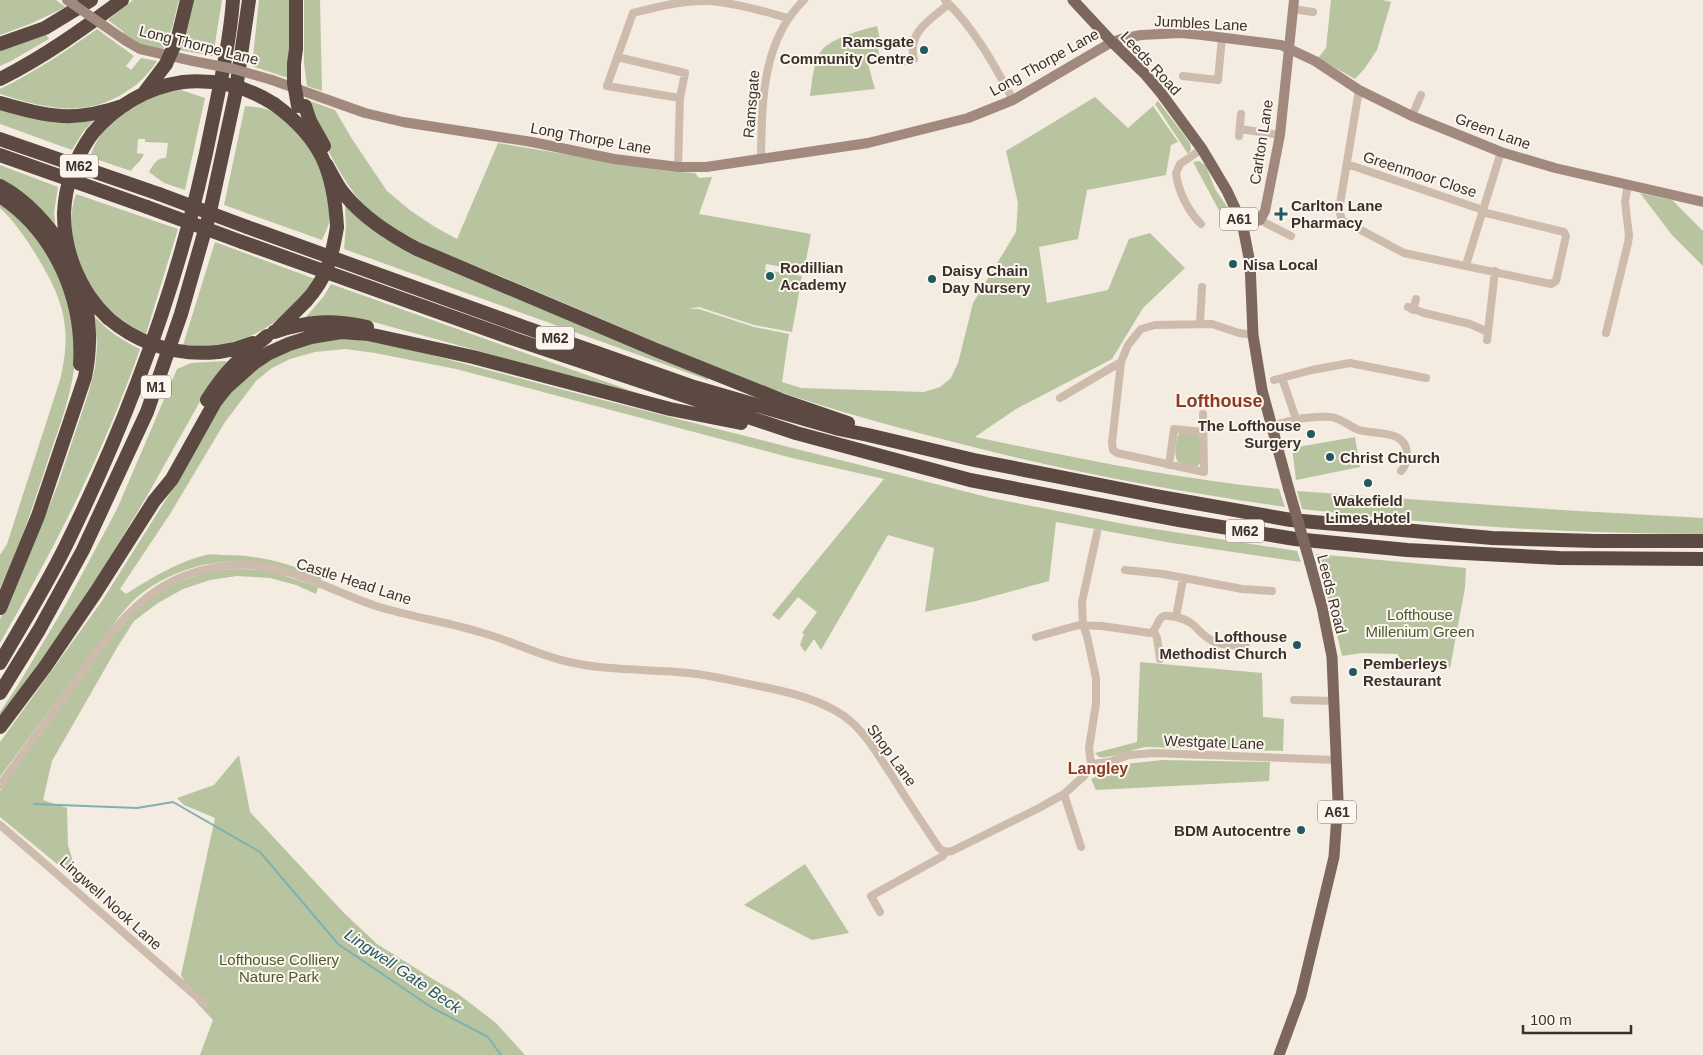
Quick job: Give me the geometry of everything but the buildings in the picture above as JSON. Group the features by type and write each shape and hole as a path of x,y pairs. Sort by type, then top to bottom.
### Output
{"highway":[{"path":"0,44 45,28 91,0"},
{"path":"0,79 73,37 122,0"},
{"path":"143,93 166,64 178,37 187,0"},
{"name":"M1","path":"0,663 70,537 135,392 151,349 184,244 200,184 218,93 233,0"},
{"name":"M1","path":"0,693 39,630 83,550 147,412 181,314 209,216 235,96 249,0"},
{"path":"296,0 296,64 294,83 307,135"},
{"path":"70,257 65,236 65,196 73,166 92,134 110,116 143,93 183,82 206,81 228,84 258,94 293,119 307,135 344,194 374,223 398,239 417,249 656,350 781,400 847,423 868,435"},
{"path":"0,103 45,115 78,117 104,112 125,105"},
{"path":"301,106 362,212"},
{"name":"M62","path":"0,138 159,194 524,328 694,387 839,429 984,462 1291,520 1492,538 1596,541 1703,541"},
{"name":"M62","path":"0,155 517,340 796,434"},
{"path":"154,501 164,478 198,415 220,379 238,359 292,316 317,289 325,275 333,250 337,227 335,198 326,164"},
{"path":"0,186 19,198 38,214 52,230 70,257 83,285 108,318 134,336 162,348 194,353 218,352 250,345 271,334 308,323 342,322 407,336 473,357"},
{"path":"0,196 10,202 41,234 60,263 67,278 79,323 81,348 79,397"},
{"path":"0,608 38,516 86,377 90,344 83,285"},
{"path":"0,727 40,674 154,501 172,479 215,402 227,387 254,363 269,353 289,344 312,337 341,332 368,334 473,357"},
{"name":"M62","path":"473,357 670,409 796,434 970,480 1179,520 1295,539 1407,550 1560,558 1703,559"}],"main road":[{"name":"Long Thorpe Lane","path":"67,0 140,49 234,69 272,80 365,113 403,122 532,142 614,159 678,167 706,167 761,160 884,140 968,118 1013,100 1112,42"},
{"name":"Leeds Road","path":"1074,0 1161,93 1202,149 1227,191 1243,227 1250,262 1253,335 1262,390 1322,607 1332,657 1338,800 1334,857 1301,995 1279,1055"},
{"name":"Carlton Lane","path":"1260,220 1265,211 1280,135 1293,5"},
{"name":"Jumbles Lane","path":"1112,42 1131,36 1181,34 1273,43 1288,48"},
{"name":"Green Lane","path":"1288,48 1315,61 1359,90 1412,116 1501,152 1546,166 1703,202"},
{"path":"1243,227 1260,220"}],"street":[{"name":"Ramsgate","path":"761,160 762,107 767,65 776,41 788,18 804,0"},
{"path":"680,98 607,86 633,13 671,4 708,1 750,7 788,18"},
{"path":"901,62 914,58 912,42 916,35 947,2 971,30 1013,100"},
{"path":"1293,5 1313,12"},
{"path":"1183,76 1218,80 1222,37"},
{"path":"617,57 685,73 680,98 678,167"},
{"path":"1359,90 1339,210 1342,220 1404,253 1496,271 1487,336 1454,319 1410,308 1416,299"},
{"path":"1412,116 1421,95"},
{"path":"1241,114 1239,133 1280,135"},
{"path":"1201,224 1192,215 1176,173 1180,164 1202,149"},
{"path":"1466,265 1501,152"},
{"name":"Greenmoor Close","path":"1347,164 1483,211 1564,232 1566,236 1556,280 1551,284 1496,271"},
{"path":"1606,333 1629,235 1624,202 1632,185"},
{"path":"1260,220 1291,236"},
{"path":"1200,323 1202,287"},
{"path":"1203,414 1204,472 1117,453 1113,450 1112,444 1121,362 1128,345 1141,329 1155,325 1212,324 1239,333 1253,335"},
{"path":"1060,398 1121,362"},
{"path":"1296,419 1278,379 1350,363 1416,379 1426,378"},
{"path":"1272,426 1296,419 1333,417 1358,430 1388,434 1403,442 1406,449 1407,459 1405,467 1401,471"},
{"path":"1169,465 1174,430 1204,432"},
{"path":"880,912 872,896 949,852 1064,794 1084,776 1091,764 1088,748 1096,704 1096,678 1083,626 1082,602 1098,533"},
{"name":"Castle Head Lane","path":"0,785 122,619 159,588 180,577 210,568 238,565 268,567 296,575 379,606 484,633 569,662 603,667 691,673 791,692"},
{"path":"1124,570 1163,574 1242,589 1272,591"},
{"path":"1176,617 1183,579"},
{"path":"1036,637 1075,626 1102,626 1147,633 1154,631 1162,618 1166,616 1192,622 1208,639 1217,643 1246,647"},
{"path":"1154,631 1160,659"},
{"name":"Shop Lane","path":"791,692 818,702 845,717 868,740 937,845 949,852"},
{"path":"1294,700 1334,701"},
{"name":"Westgate Lane","path":"1091,764 1109,762 1128,755 1154,753 1337,760"},
{"path":"1064,794 1080,847"},
{"name":"Lingwell Nook Lane","path":"0,825 74,887 141,949 204,1002"}],"green space":[{"path":"0,0 56,0 66,7 30,24 0,35"},
{"path":"133,0 179,0 172,28 163,50 142,45 123,34 124,32 108,20"},
{"path":"191,0 222,0 213,56 179,50"},
{"path":"259,0 291,0 288,78 252,66"},
{"path":"304,0 320,0 322,91 307,86 304,63"},
{"path":"1331,0 1382,0 1391,2 1377,50 1355,79 1318,58 1326,48"},
{"path":"877,26 881,44 877,45 880,57 867,60 875,89 810,96 815,66 822,50 839,38"},
{"path":"97,29 134,56 126,66 131,70 141,58 157,61 144,78 132,88 112,100 81,108 49,107 0,94 0,89 26,76"},
{"path":"46,34 49,39 0,66 0,51"},
{"path":"181,90 205,98 185,190 164,183 149,172 158,160 166,158 168,143 145,142 145,139 138,139 137,153 144,154 131,171 90,157 104,131 125,111 152,97"},
{"path":"1095,97 1128,128 1153,106 1178,142 1171,145 1166,175 1087,190 1078,239 1039,247 1047,303 1108,290 1129,239 1150,233 1185,268 1143,308 1112,359 1016,409 975,437 1165,474 1279,489 1285,507 1130,482 1015,457 848,413 784,393 721,370 447,255 395,229 366,207 349,186 317,126 310,101 335,110 387,191 411,211 457,239 498,143 667,171 695,173 699,178 712,177 699,214 811,234 804,271 766,264 765,270 802,276 792,332 754,325 699,307 689,309 699,309 754,327 789,334 782,382 801,388 924,392 940,387 951,378 958,363 973,303 1016,232 1018,203 1006,151"},
{"path":"1158,101 1190,143 1191,150 1188,154 1155,104"},
{"path":"245,106 268,110 283,119 306,143 323,175 328,192 330,208 328,224 322,240 224,205"},
{"path":"0,109 95,119 83,132 72,150 0,124"},
{"path":"1199,161 1206,166 1215,189 1228,208 1231,218 1228,227 1193,162"},
{"path":"0,165 58,187 54,213 56,230 0,182"},
{"path":"1640,193 1672,200 1703,231 1703,266 1672,235"},
{"path":"76,194 178,229 146,334 110,310 90,286 83,272 73,241 71,225 72,209"},
{"path":"0,203 29,230 44,248 53,264 71,315 75,351 70,392 63,415 26,525 0,588 0,555 7,544 60,380 66,344 63,314 53,285 27,241 0,208"},
{"path":"346,205 365,224 384,238 708,378 708,380 344,249"},
{"path":"215,242 315,279 289,310 259,332 224,344 204,346 183,345"},
{"path":"331,284 660,401 370,321 305,318 324,296"},
{"path":"95,317 116,335 140,349 111,425 77,499 40,572 0,643 0,619 57,487 89,391 95,368 97,347"},
{"path":"339,338 382,342 991,498 1129,525 1297,551 1301,562 1172,543 1056,522 1049,581 976,601 925,612 934,548 888,535 821,650 814,639 805,652 800,645 804,634 802,633 817,612 798,597 779,620 772,615 884,479 792,458 456,369 345,349 315,352 290,359 272,368 256,381 225,422 170,514 120,589 126,594 175,566 206,555 238,555 275,561 322,577 320,582 269,565 234,561 199,566 182,571 150,588 133,600 118,618 0,777 0,742 102,601 170,493 218,408 232,390 268,360 312,342"},
{"path":"226,361 227,363 207,389 147,496 95,582 64,630 0,718 0,712 66,604 117,509 177,369 191,363"},
{"path":"1180,433 1199,435 1200,437 1200,463 1197,467 1182,464 1175,456 1177,437"},
{"path":"1355,437 1360,467 1296,480 1292,448"},
{"path":"1297,491 1703,518 1703,534 1502,528 1352,515 1302,509"},
{"name":"Lofthouse Millenium Green","path":"1316,554 1466,568 1465,588 1450,668 1398,670 1398,654 1362,653 1342,656"},
{"path":"238,569 268,570 318,587 316,594 296,585 270,578 237,576 210,580 183,589 158,603 134,621 52,761 43,800 67,808 68,845 79,882 0,817 0,791 110,640 141,604 161,590 182,581 211,571"},
{"path":"1140,662 1262,673 1263,717 1284,719 1283,751 1147,747 1108,757 1099,757 1095,753 1137,742"},
{"name":"Lofthouse Colliery Nature Park","path":"239,755 250,812 344,913 377,944 457,993 496,1023 525,1055 200,1055 213,1020 197,1003 181,975 215,818 184,805 177,798 214,785"},
{"path":"1162,760 1270,762 1269,781 1096,790 1091,779 1125,764"},
{"path":"805,864 849,933 812,940 744,905"}],"waterway":[{"name":"Lingwell Gate Beck","path":"34,804 137,808 173,802 260,852 338,944 431,1007 488,1037 501,1055"}],"place":[{"name":"Ramsgate Community Centre","path":"924,50"},
{"name":"Carlton Lane Pharmacy","path":"1281,214"},
{"name":"Nisa Local","path":"1233,264"},
{"name":"Rodillian Academy","path":"770,276"},
{"name":"Daisy Chain Day Nursery","path":"932,279"},
{"name":"The Lofthouse Surgery","path":"1311,434"},
{"name":"Christ Church","path":"1330,457"},
{"name":"Wakefield Limes Hotel","path":"1368,483"},
{"name":"Lofthouse Methodist Church","path":"1297,645"},
{"name":"Pemberleys Restaurant","path":"1353,672"},
{"name":"BDM Autocentre","path":"1301,830"}],"district":[{"name":"Lofthouse","path":"1219,401"},
{"name":"Langley","path":"1098,768"}]}
